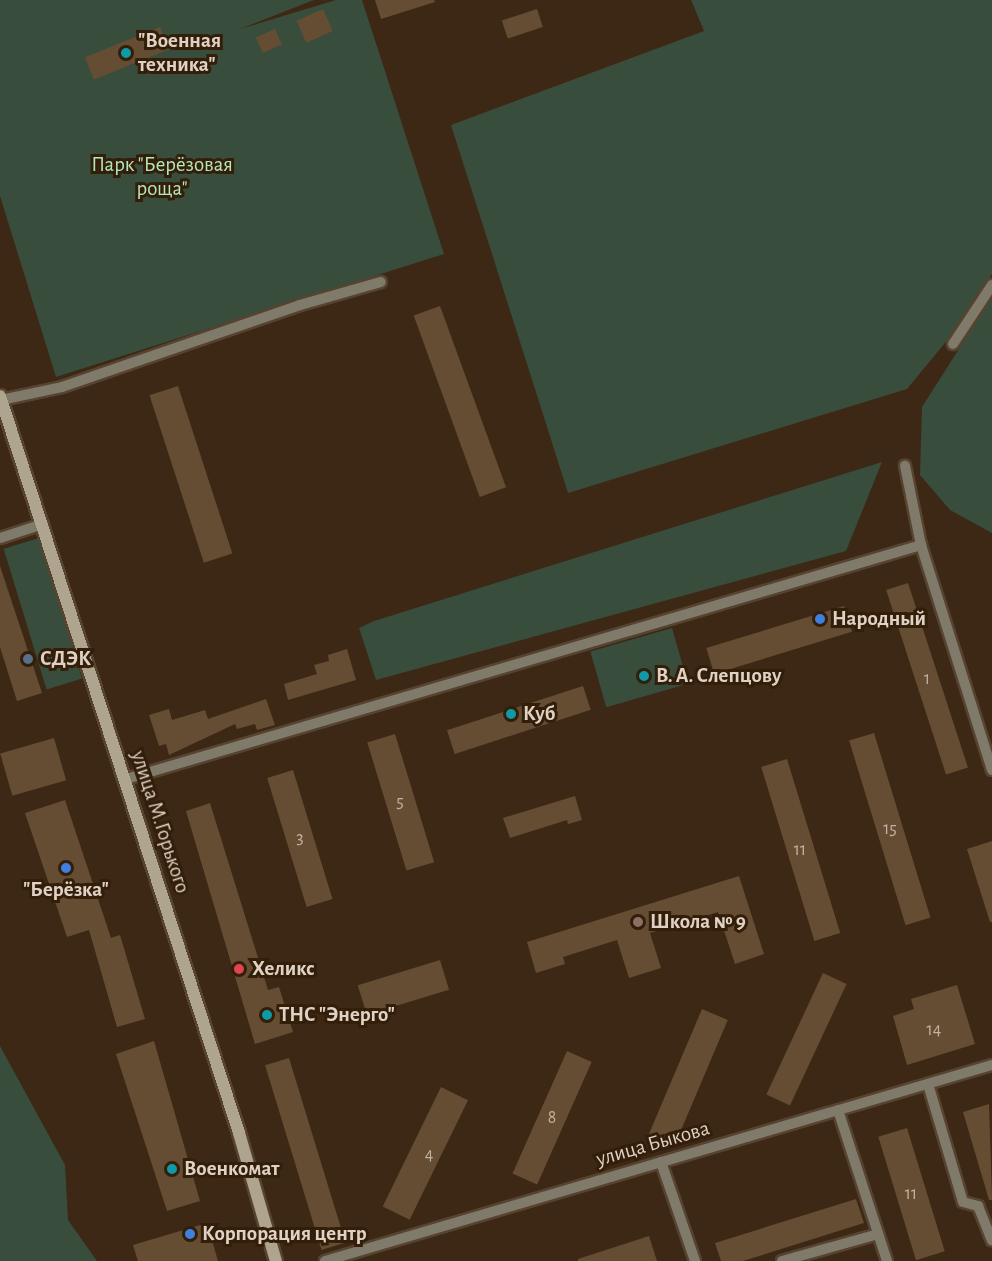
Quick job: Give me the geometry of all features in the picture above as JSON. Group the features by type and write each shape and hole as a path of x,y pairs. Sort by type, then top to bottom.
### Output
{"main road":[{"name":"улица М.Горького","path":"1,398 126,779 276,1261"}],"street":[{"path":"1,398 83,380 300,305 381,282"},
{"path":"953,344 992,285"},
{"path":"905,466 921,544 992,770"},
{"path":"0,538 43,524"},
{"path":"126,779 921,544"},
{"name":"улица Быкова","path":"326,1261 992,1065"},
{"path":"928,1084 963,1202 978,1206 992,1240"},
{"path":"838,1110 887,1261"},
{"path":"661,1162 695,1261"},
{"path":"782,1261 878,1234"}],"green space":[{"name":"Парк \"Берёзовая роща\"","path":"0,0 314,0 240,29 336,0 362,0 444,254 56,377 0,196"},
{"path":"691,0 992,0 992,274 949,338 907,389 568,493 451,125 704,31"},
{"path":"992,297 992,533 950,510 920,475 922,407"},
{"path":"882,462 846,551 376,680 359,628 374,621"},
{"path":"39,538 82,679 47,689 4,549"},
{"path":"672,628 688,684 606,707 590,651"},
{"path":"0,1046 65,1165 68,1220 97,1261 0,1261"}],"building":[{"path":"375,0 434,0 435,2 381,19"},
{"path":"323,9 333,31 306,43 297,21"},
{"path":"537,9 543,27 508,39 502,20"},
{"name":"\"Военная техника\"","path":"160,27 169,49 94,80 85,57"},
{"path":"275,29 282,45 263,53 256,38"},
{"path":"440,306 506,487 480,497 414,316"},
{"path":"178,386 232,553 204,563 149,395"},
{"path":"0,566 42,693 17,701 0,647"},
{"path":"908,583 968,768 946,775 886,590"},
{"path":"844,606 852,632 714,674 706,648"},
{"path":"347,649 356,680 288,700 284,684 317,674 314,665 329,661 328,655"},
{"path":"583,686 591,710 455,754 447,730"},
{"path":"266,699 275,725 257,730 255,724 237,729 235,724 169,755 166,744 159,746 149,715 169,709 172,720 205,710 208,719"},
{"path":"874,733 930,918 906,925 849,741"},
{"path":"395,734 434,862 406,871 367,742"},
{"path":"54,738 66,780 12,796 0,753"},
{"path":"787,759 840,933 814,941 761,767"},
{"path":"293,770 332,899 307,907 267,778"},
{"path":"575,796 582,820 568,824 567,820 510,838 503,818"},
{"name":"\"Берёзка\"","path":"65,800 111,938 120,935 145,1019 117,1027 89,930 67,937 25,813"},
{"path":"210,803 268,990 279,987 293,1032 255,1044 186,811"},
{"path":"992,841 992,922 990,922 967,849"},
{"name":"Школа № 9","path":"739,876 764,954 735,964 718,912 650,933 661,968 629,978 617,940 563,957 565,964 536,973 527,942"},
{"path":"440,960 449,990 367,1015 358,985"},
{"path":"823,973 847,984 790,1105 766,1094"},
{"path":"957,985 975,1044 907,1065 893,1016 914,1009 911,999"},
{"path":"702,1009 728,1020 674,1147 648,1136"},
{"path":"154,1041 200,1201 167,1211 116,1054"},
{"path":"567,1051 592,1062 537,1184 512,1173"},
{"path":"289,1058 345,1243 322,1250 265,1065"},
{"path":"441,1087 468,1100 410,1220 383,1207"},
{"path":"989,1104 992,1200 989,1200 963,1112"},
{"path":"907,1128 945,1251 916,1260 878,1137"},
{"path":"856,1199 864,1223 743,1261 721,1261 715,1243"},
{"name":"Корпорация центр","path":"207,1223 218,1261 138,1261 133,1245"},
{"path":"649,1236 657,1261 578,1261 578,1259"}],"place":[{"name":"\"Военная техника\"","path":"126,53"},
{"name":"Народный","path":"820,619"},
{"name":"СДЭК","path":"28,659"},
{"name":"В. А. Слепцову","path":"644,676"},
{"name":"Куб","path":"511,714"},
{"name":"\"Берёзка\"","path":"66,868"},
{"name":"Школа № 9","path":"638,922"},
{"name":"Хеликс","path":"239,969"},
{"name":"ТНС \"Энерго\"","path":"267,1015"},
{"name":"Военкомат","path":"172,1169"},
{"name":"Корпорация центр","path":"190,1234"}]}
